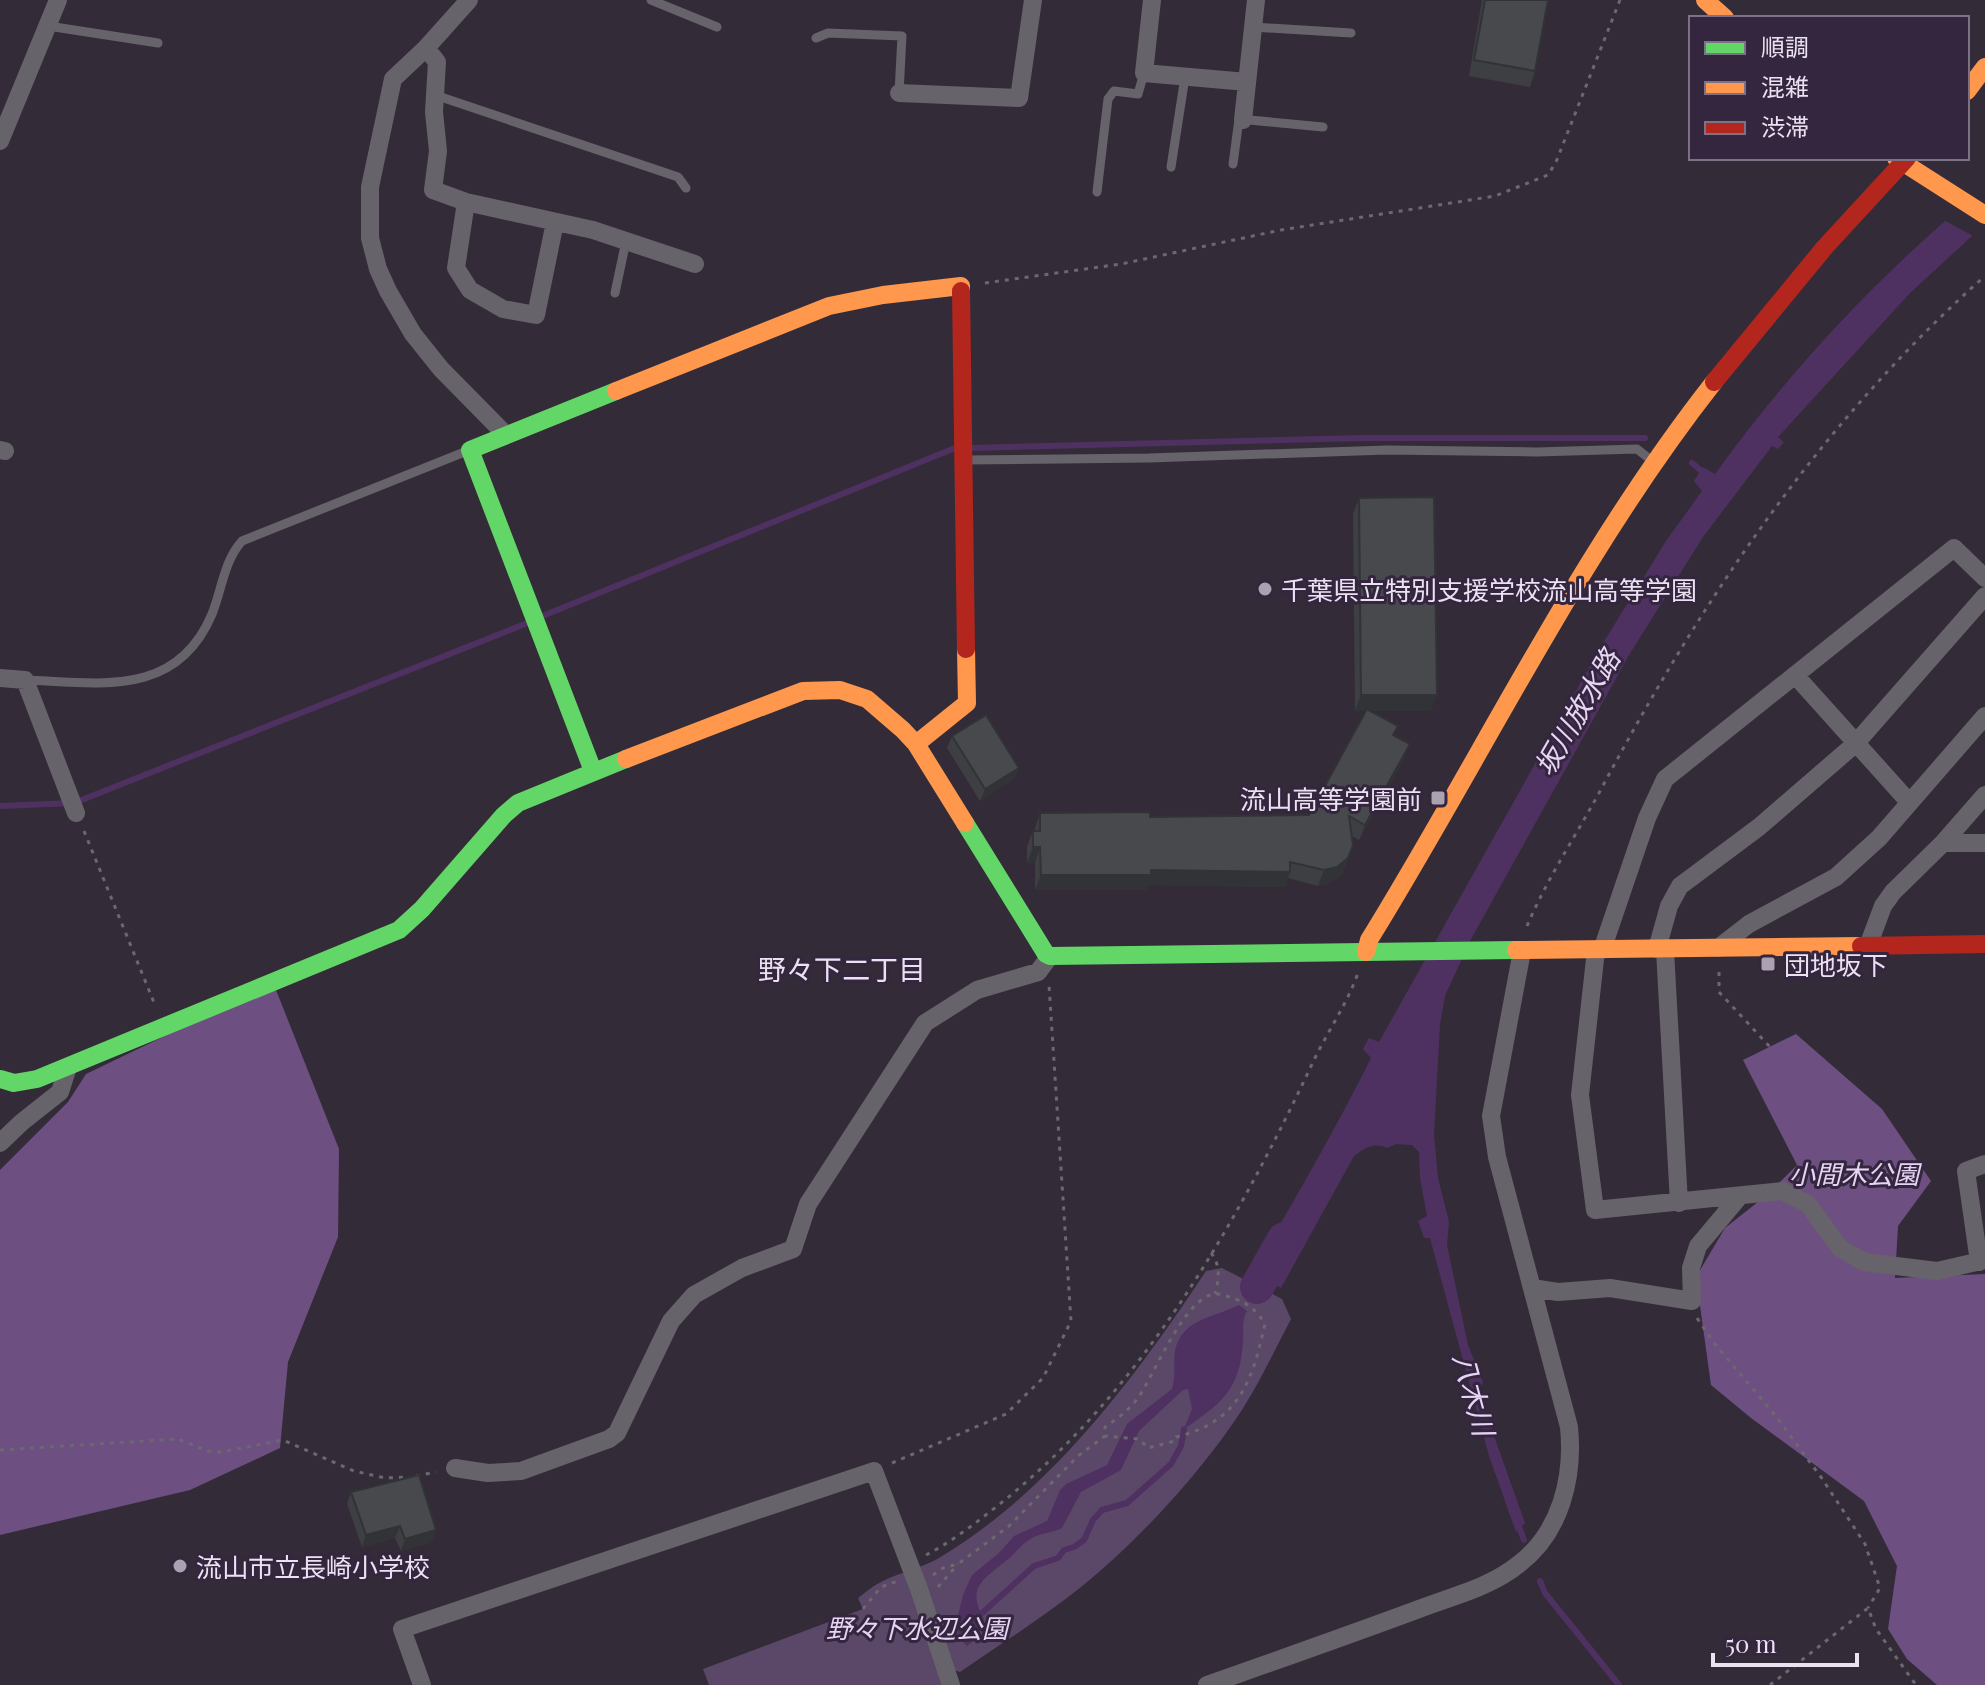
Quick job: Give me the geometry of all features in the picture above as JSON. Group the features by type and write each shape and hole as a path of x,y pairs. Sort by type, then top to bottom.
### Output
{"street":[{"path":"0,141 58,0"},
{"path":"469,0 393,79 388,90 370,187 369,222 372,249 388,291 413,334 441,369 505,434"},
{"path":"899,93 1019,98 1033,0"},
{"path":"1152,0 1144,73 1247,82"},
{"path":"1243,120 1256,0"},
{"path":"1705,0 1723,16"},
{"path":"426,48 437,62 438,151 433,190 466,202 626,241 695,264"},
{"path":"1969,88 1985,67"},
{"path":"1374,952 1369,940 1419,859 1587,563 1654,462 1774,308 1901,160 1985,215"},
{"path":"466,202 456,268 470,290 503,309 536,315 555,222"},
{"path":"593,771 470,450 829,306 883,295 961,286 967,703 916,744"},
{"path":"1985,578 1954,548 1665,779 1647,818 1599,950 1580,1095 1595,1210 1782,1191 1808,1204 1840,1248 1864,1262 1937,1271 1982,1261 1966,1171 1985,1164"},
{"path":"1679,1203 1661,949 1669,906 1680,886 1759,827 1855,744 1985,596"},
{"path":"1795,675 1909,802"},
{"path":"0,678 25,680 73,806"},
{"path":"0,1079 8,1083 22,1083 68,1067 399,930 422,909 518,803 593,771 803,691 823,687 845,688 867,698 891,717 916,744 1046,954 1047,961 1038,972 977,990 925,1023 808,1204 793,1249 742,1268 694,1295 671,1321 617,1433 609,1439 521,1471 488,1473 455,1468"},
{"path":"1718,948 1749,924 1836,877 1879,838 1985,716"},
{"path":"1868,946 1883,906 1893,892 1943,843 1985,795"},
{"path":"1943,843 1985,843"},
{"path":"1047,961 1374,952 1985,944"},
{"path":"1207,1685 1499,1577 1521,1563 1537,1546 1555,1519 1564,1498 1572,1451 1569,1427 1497,1157 1491,1116 1513,951"},
{"path":"0,1143 60,1092 68,1067"},
{"path":"1532,1288 1558,1292 1610,1288 1692,1301 1691,1268 1698,1246 1739,1197"},
{"path":"422,1685 402,1629 874,1471 908,1563 925,1587 951,1685"}],"lane":[{"path":"651,0 717,27"},
{"path":"48,26 158,43"},
{"path":"1253,27 1351,33"},
{"path":"816,38 828,33 902,36 899,93"},
{"path":"1097,192 1108,99 1114,91 1138,94 1144,73"},
{"path":"1171,167 1185,77"},
{"path":"435,95 678,177 686,188"},
{"path":"1233,164 1239,119 1323,127"},
{"path":"615,293 626,241"},
{"path":"962,460 1387,450 1537,452 1637,449 1654,462"},
{"path":"25,680 133,682 166,669 192,647 211,616 232,552 242,541 470,450"}],"path":[{"path":"961,286 1121,264 1281,230 1485,198 1548,175 1556,162 1620,0"},
{"path":"1513,951 1545,885 1650,697 1724,580 1781,498 1855,405 1934,321 1985,276"},
{"path":"73,806 163,1027"},
{"path":"1718,948 1719,992 1770,1047"},
{"path":"908,1563 947,1544 1026,1483 1064,1448 1150,1346 1211,1253 1284,1123 1325,1036 1374,952"},
{"path":"874,1471 1006,1414 1043,1378 1071,1321 1047,961"},
{"path":"1211,1253 1216,1258 1219,1278 1215,1294"},
{"path":"863,1609 881,1587 906,1577 933,1592 958,1564 1023,1514 1064,1470 1105,1436 1139,1439 1148,1448 1211,1426 1233,1406 1253,1367 1265,1324 1257,1311 1240,1300 1215,1294 1207,1297 1183,1321 1138,1398 1127,1411 1105,1427 1105,1436"},
{"path":"1692,1301 1701,1326 1774,1414 1865,1544 1880,1588 1868,1608 1770,1685"},
{"path":"0,1450 178,1439 208,1451 221,1452 283,1440 354,1471 385,1478 406,1478 455,1468"},
{"path":"925,1587 929,1578 943,1568 958,1564"},
{"path":"1868,1608 1876,1629 1916,1685"}],"green space":[{"path":"276,990 339,1149 338,1237 288,1362 280,1448 190,1490 0,1535 0,1170 68,1102 86,1074 169,1034"},
{"name":"小間木公園","path":"1796,1034 1882,1109 1931,1181 1898,1226 1895,1278 1985,1274 1985,1685 1937,1685 1907,1659 1888,1629 1897,1566 1864,1501 1711,1385 1696,1277 1725,1228 1768,1194 1797,1165 1743,1060"},
{"name":"野々下水辺公園","path":"1222,1268 1282,1299 1291,1319 1248,1400 1214,1450 1151,1523 1080,1588 960,1672 954,1670 944,1685 709,1685 703,1669 863,1609 858,1598 870,1589 926,1565 980,1531 1054,1466 1120,1391 1206,1271"}],"water":[{"path":"1985,187 1985,224 1910,293 1778,437 1784,442 1778,449 1772,446 1703,537 1629,655 1470,941 1445,996 1440,1024 1434,1135 1438,1178 1449,1222 1447,1245 1468,1345 1483,1382 1479,1394 1525,1523 1516,1532 1489,1456 1430,1238 1424,1238 1418,1221 1427,1216 1419,1152 1412,1145 1374,1146 1354,1156 1281,1288 1251,1273 1313,1167 1371,1058 1363,1049 1369,1038 1379,1042 1600,648 1666,541 1702,491 1694,481 1703,467 1715,474 1775,396 1841,322 1911,252"},
{"path":"1239,1305 1247,1311 1243,1322 1241,1358 1233,1384 1226,1394 1184,1429 1192,1409 1188,1389 1183,1390 1139,1431 1121,1470 1081,1492 1062,1528 1028,1540 985,1578 976,1599 984,1619 978,1634 967,1646 959,1637 956,1624 972,1575 1014,1536 1047,1521 1060,1490 1066,1484 1107,1465 1127,1424 1172,1389 1175,1351 1184,1332 1200,1320"}],"pier":[{"path":"1985,183 1985,229 1975,237 1940,218"}],"building":[{"path":"1485,0 1548,0 1535,71 1474,60"},
{"path":"1434,497 1437,695 1361,695 1359,498"},
{"path":"1367,709 1398,726 1393,735 1410,744 1365,825 1349,816 1353,845 1348,858 1337,867 1324,870 1290,862 1290,872 1151,870 1151,875 1041,875 1040,847 1033,847 1033,831 1040,831 1040,813 1150,812 1150,817 1309,815"},
{"path":"986,715 1019,768 985,789 952,736"},
{"path":"419,1475 436,1530 405,1539 400,1526 366,1535 351,1492"}],"waterway":[{"path":"970,448 1363,438 1645,438"},
{"path":"540,617 955,448"},
{"path":"1692,463 1705,474"},
{"path":"0,806 74,803 530,622"},
{"name":"坂川放水路","path":"1257,1287 1284,1239"},
{"path":"981,1614 1034,1566 1058,1558 1064,1550 1084,1540 1093,1520 1102,1510 1127,1503 1171,1464 1181,1446 1184,1429"},
{"name":"八木川","path":"1517,1521 1524,1540"},
{"name":"八木川","path":"1540,1581 1545,1593 1619,1685"}],"traffic: fast":[{"path":"593,771 470,450 616,391"},
{"path":"0,1079 14,1083 37,1079 399,930 422,909 518,803 626,759"},
{"path":"965,823 1050,956 1516,950"}],"traffic: slow":[{"path":"1705,0 1723,16"},
{"path":"1969,88 1985,67"},
{"path":"1899,160 1985,215"},
{"path":"616,391 829,306 883,295 961,286 961,291"},
{"path":"1366,952 1369,940 1575,586 1665,448 1714,382"},
{"path":"916,744 967,703 966,649"},
{"path":"626,759 803,691 840,690 867,699 903,730 916,744 965,823"},
{"path":"1516,950 1861,946"}],"traffic: jam":[{"path":"1714,382 1825,247 1905,160"},
{"path":"961,291 966,649"},
{"path":"1861,946 1985,944"}],"place":[{"name":"千葉県立特別支援学校流山高等学園","path":"1265,589"},
{"name":"流山高等学園前","path":"1438,798"},
{"name":"団地坂下","path":"1768,964"},
{"name":"流山市立長崎小学校","path":"180,1566"}],"district":[{"name":"野々下二丁目","path":"842,968"}]}
